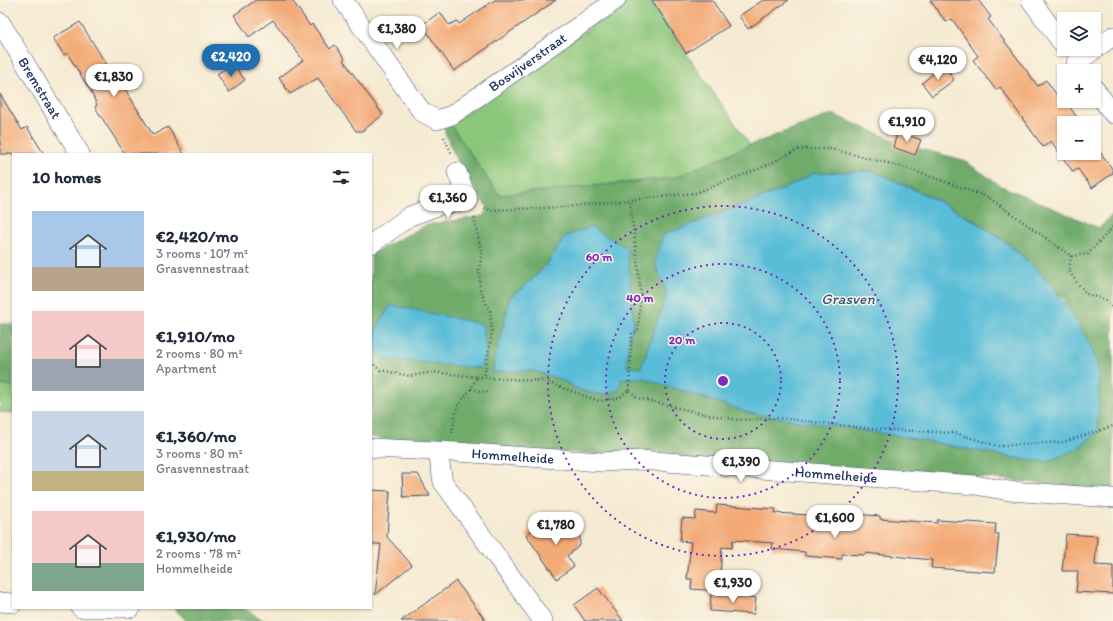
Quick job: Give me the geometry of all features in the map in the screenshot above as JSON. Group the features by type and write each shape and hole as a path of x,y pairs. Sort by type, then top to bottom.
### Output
{"street":[{"path":"343,0 422,112 437,120"},
{"name":"Bosvijverstraat","path":"437,120 452,115 616,0"},
{"path":"1031,0 1057,36"},
{"name":"Bremstraat","path":"0,22 79,153"},
{"path":"1075,61 1113,36"},
{"path":"1101,98 1113,114"},
{"path":"372,243 410,216 440,205 468,201 457,172"},
{"name":"Hommelheide","path":"372,448 457,452 601,462 640,460 975,485 1009,491 1113,498"},
{"path":"438,452 443,482 543,621"},
{"path":"0,602 12,603"}],"path":[{"path":"437,120 456,162 457,172"},
{"path":"468,201 490,210 565,207 695,193 761,168 800,149 831,149 903,167 988,197 1071,256 1088,254 1113,227"},
{"path":"630,200 641,294 638,331 632,334 629,390 637,398 704,414 739,420 778,418 874,429 955,433 996,446 1064,442 1113,426"},
{"path":"468,201 473,215 482,254 479,269 480,290 490,311 492,332 484,376"},
{"path":"1071,256 1069,271 1078,284 1087,294 1106,300 1113,309"},
{"path":"372,363 380,370 410,376 432,372 477,377 484,376 544,381 562,386 582,396 599,401 619,398 629,390"},
{"path":"457,452 452,434 457,406 471,389 477,377"},
{"path":"471,389 490,393"}],"green space":[{"path":"630,0 649,0 750,145 674,178 499,195 450,124"},
{"path":"832,114 905,145 963,160 1001,186 1099,228 1113,214 1113,490 958,475 406,443 372,437 372,253 426,225 483,216 488,208 476,192 449,144 444,126 450,124 499,195 674,178 750,145","holes":["872,171 919,191 969,217 1011,245 1065,300 1095,359 1014,458 899,436 749,413 644,378 622,378 581,391 562,380 531,370 492,372 510,297 519,291 541,270 566,236 629,335 627,367 641,368 667,294 655,263 735,208 782,190 815,173"]},
{"path":"0,324 12,324 12,386 0,385"},
{"path":"0,385 12,386 12,413 0,412"},
{"path":"174,609 245,609 265,621 187,621"}],"water":[{"name":"Grasven","path":"872,171 932,198 961,213 988,230 1014,249 1038,270 1059,295 1080,327 1089,344 1097,367 1099,395 1097,433 1077,449 1047,462 1014,458 899,436 749,413 644,378 622,378 619,390 604,395 581,391 562,380 531,370 492,372 510,297 522,289 544,268 566,236 591,227 627,248 634,327 629,335 627,367 641,368 667,294 655,263 663,235 782,190 815,173"},
{"path":"391,305 482,324 486,353 480,368 385,359 375,349 376,329"}],"building":[{"path":"256,0 292,0 310,26 312,24 330,49 335,45 345,59 343,60 383,115 362,131 356,131 318,78 290,94 279,78 303,60 273,20 249,37 234,15"},
{"path":"495,0 556,0 454,71 422,25 440,12 449,25 457,21 459,24"},
{"path":"652,0 712,0 729,26 686,53"},
{"path":"763,0 789,0 748,29 739,16"},
{"path":"930,0 978,0 991,17 988,19 1038,86 1046,80 1057,95 1057,108 1070,108 1076,116 1057,116 1057,149 1051,141 1043,147 1000,87 996,90 973,60 978,56 952,19 946,22"},
{"path":"80,22 115,78 117,76 153,135 168,127 183,153 124,153 95,107 97,105 91,92 67,53 64,55 53,38"},
{"path":"233,64 245,80 229,92 217,74"},
{"path":"944,65 954,80 932,96 922,83"},
{"path":"0,94 22,130 27,127 43,153 0,154"},
{"path":"898,131 921,140 915,155 893,147"},
{"path":"1101,153 1113,170 1113,173 1092,188 1078,169 1073,172 1064,160 1101,160"},
{"path":"402,474 418,474 430,496 403,497"},
{"path":"372,490 390,491 387,537 412,565 375,595 381,544 372,544"},
{"path":"717,505 776,509 775,513 810,515 811,511 880,516 880,519 937,523 937,520 996,524 995,534 999,534 995,572 931,568 932,560 865,553 865,555 842,554 842,559 805,556 805,552 772,549 773,543 733,540 732,548 722,547 719,591 691,589 692,579 687,579 691,542 680,541 682,518 695,519 696,511 716,513"},
{"path":"564,518 580,537 580,545 567,556 574,566 557,579 526,535 541,524 546,531"},
{"path":"1066,534 1097,536 1095,565 1113,566 1113,594 1076,592 1078,571 1062,571"},
{"path":"456,581 486,621 401,621"},
{"path":"598,588 623,621 585,621 574,605"},
{"path":"711,594 756,598 754,614 710,611"}]}
